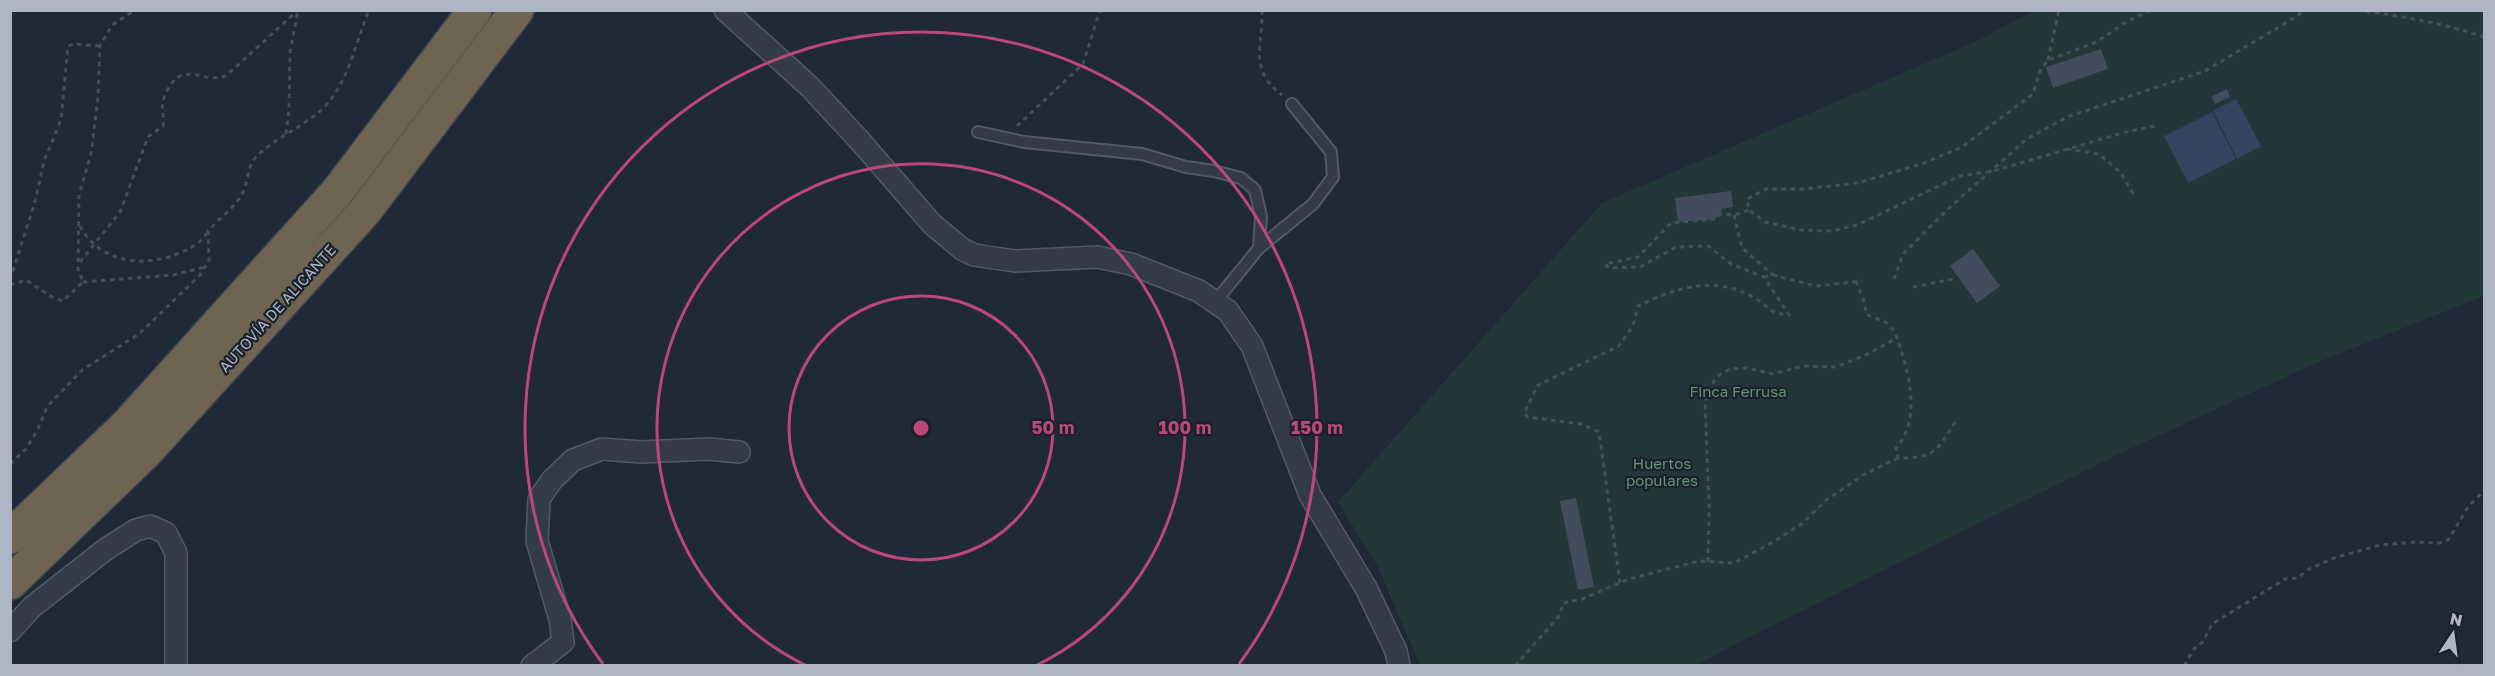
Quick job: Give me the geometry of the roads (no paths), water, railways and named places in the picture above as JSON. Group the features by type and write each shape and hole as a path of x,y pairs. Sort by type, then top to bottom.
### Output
{"highway":[{"path":"10,537 127,425 338,191 475,10"},
{"name":"AUTOVÍA DE ALICANTE","path":"10,583 147,451 365,211 517,10"}],"street":[{"path":"725,10 810,87 932,224 963,249 974,255 1015,261 1097,257 1131,264 1199,291 1228,311 1252,345 1310,495 1366,588 1396,651 1399,666"},
{"path":"532,666 563,642 560,619 537,541 538,499 552,480 573,460 602,449 641,452 709,449 739,452"},
{"path":"10,631 32,608 106,549 136,530 150,526 166,533 176,553 176,666"}],"lane":[{"path":"1215,302 1259,248 1313,204 1333,177 1331,152 1293,104"},
{"path":"978,132 1024,142 1142,154 1186,167 1240,178 1255,190 1261,216 1259,248"}],"water":[{"path":"2236,99 2261,146 2237,159 2213,111"},
{"path":"2212,112 2236,159 2188,183 2164,136"}],"park label":[{"name":"Finca Ferrusa","path":"1738,391"},
{"name":"Huertos populares","path":"1662,472"}]}
